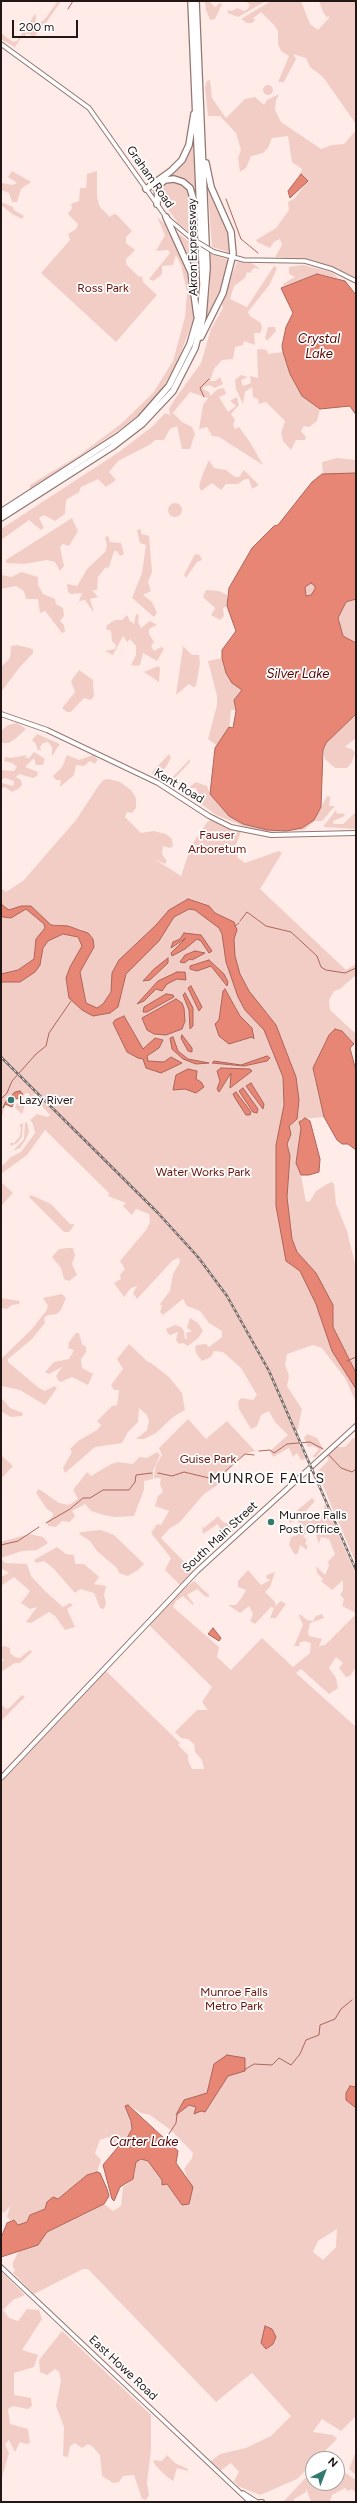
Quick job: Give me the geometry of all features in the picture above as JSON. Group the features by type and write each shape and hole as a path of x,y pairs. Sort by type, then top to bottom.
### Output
{"highway":[{"name":"Akron Expressway","path":"1,518 112,446 142,424 173,390 195,348 203,317 207,289 203,158 191,1"},
{"name":"Akron Expressway","path":"194,35 196,1"},
{"name":"Akron Expressway","path":"1,512 109,443 140,419 169,386 193,337 201,306 203,285 195,96 196,66"},
{"path":"146,189 171,171 182,160 190,138 195,96"},
{"path":"195,348 223,293 233,258 231,232 212,187 203,158"},
{"path":"157,204 156,190 161,182 174,179 186,184 196,202 201,245"},
{"path":"166,217 185,255 194,284 197,317 193,337"}],"main road":[{"name":"Graham Road","path":"1,44 84,104 101,123 166,217 191,238 214,252 233,258 305,261 332,269 356,281"},
{"name":"Kent Road","path":"1,714 47,730 158,783 209,816 231,827 271,835 356,833"},
{"name":"South Main Street","path":"1,1778 197,1571 356,1426"},
{"name":"East Howe Road","path":"1,2267 250,2502"},
{"name":"East Howe Road","path":"231,2484 260,2502"}],"green space":[{"path":"58,1 61,1 46,23 40,27 39,23 44,20"},
{"path":"209,1 215,7 220,3 222,4 215,19 210,20 205,2"},
{"path":"246,1 266,1 238,17 228,13 227,10 232,11 237,8 244,11 248,9 250,5"},
{"path":"271,1 301,1 310,24 318,30 329,18 328,15 327,18 323,12 319,1 356,1 356,124 323,77 310,67 306,58 293,54 296,59 284,82 278,82 289,56 281,51 278,44 278,31 261,12 253,18 255,20 252,23 247,23 241,19"},
{"path":"35,14 35,27 38,32 34,37 27,33 25,36 23,35 15,47 23,52 1,39 1,33 13,42 17,41"},
{"path":"210,80 212,98 226,118 245,99 255,97 264,105 267,100 279,94 276,100 275,110 281,122 321,149 332,145 344,144 356,130 356,279 313,260 275,257 282,245 280,239 274,242 270,248 257,242 256,240 276,228 289,210 288,202 295,198 308,181 301,174 302,169 292,162 288,136 272,138 268,148 263,153 251,156 246,168 240,172 238,158 241,150 236,133 220,116 208,116 205,87 207,81"},
{"path":"266,85 270,85 272,86 272,94 266,95 263,92 263,88"},
{"path":"193,131 196,196 175,178 156,187 154,193 150,188 175,170"},
{"path":"12,171 31,182 21,189 17,202 12,202 9,193 1,190 2,183 12,185 17,183 8,177"},
{"name":"Ross Park","path":"97,171 97,198 100,207 110,217 114,214 117,215 132,231 126,237 126,243 135,250 126,259 126,264 139,277 142,276 143,282 157,295 116,342 41,273 70,240 68,234 76,229 78,224 68,214 72,208 71,204 79,201 80,188 86,188 87,174"},
{"path":"207,178 229,231 231,253 212,247"},
{"path":"176,180 188,188 194,202 197,238 179,224 160,199 160,184"},
{"path":"1,202 13,207 14,210 24,216 22,219 12,214 1,205"},
{"path":"157,217 168,227 187,269 195,298 193,320 176,366 157,396 131,422 30,489 30,485 78,456 121,424 153,393 173,361 185,317 187,292 181,265 176,255 173,265 162,266 162,274 160,276 153,281 149,279 170,253 168,250 156,251 165,235"},
{"path":"176,232 197,247 198,302 194,278"},
{"path":"210,254 230,260 220,291 205,323 210,287"},
{"path":"237,262 252,263 260,269 254,268 250,273 247,272 245,278 234,286 230,299 247,307 274,266 277,268 270,284 248,312 250,316 261,323 262,329 260,333 254,333 255,345 244,341 243,345 235,347 233,359 222,360 214,369 210,381 215,381 220,377 223,384 215,388 209,385 203,389 209,392 210,396 218,389 224,388 226,394 219,397 228,412 236,406 230,401 237,397 239,405 231,414 235,420 233,425 235,429 239,427 250,442 263,465 219,437 212,436 207,427 199,429 203,405 208,398 190,392 173,413 182,422 192,427 195,434 190,449 182,449 177,426 170,429 164,440 155,440 151,444 118,461 109,472 116,480 106,487 98,479 81,487 79,492 66,500 65,514 55,521 44,515 39,518 44,528 41,530 29,520 1,540 1,529 119,452 153,426 165,413 170,415 169,409 201,363 211,329 223,308 221,302"},
{"path":"303,265 331,272 339,278 317,274 283,286 283,284 295,277 289,274 289,267"},
{"path":"268,327 275,327 276,331 267,341 265,338"},
{"path":"257,350 267,350 268,354 283,352 290,374 302,396 320,409 317,421 309,427 304,426 301,431 306,437 305,440 296,440 291,450 283,441 281,433 285,421 266,402 259,404 258,399 253,397 252,387 245,392 243,404 236,389 235,380 241,375 248,377 241,380 243,386 251,383 250,376 258,378"},
{"path":"337,458 356,460 356,473 323,476 322,462"},
{"path":"209,460 214,468 226,470 235,477 239,477 244,470 259,485 252,489 249,479 245,479 238,484 226,484 221,490 212,483 201,491 199,486"},
{"path":"172,503 178,503 182,507 182,513 178,517 172,517 168,513 168,507"},
{"path":"72,518 78,531 69,546 63,544 60,547 64,566 60,571 55,562 47,560 24,564 6,563 6,560"},
{"path":"141,529 141,534 149,536 152,572 148,582 151,591 143,595 152,602 157,613 154,617 132,598 142,573 146,545 140,543 137,530"},
{"path":"108,536 110,542 121,543 124,554 120,556 117,551 114,551 109,567 105,568 98,577 97,590 92,590 98,597 90,599 94,613 85,600 79,601 82,593 71,594 68,592 67,584 77,586 87,569 105,552 107,545 105,537"},
{"path":"195,554 200,555 202,560 197,562 186,578 184,575"},
{"path":"21,572 38,577 38,585 43,594 55,599 56,604 63,608 64,616 60,621 64,625 65,632 62,633 45,611 40,613 38,599 26,599 24,591 16,586 1,589 1,575 12,577"},
{"path":"311,583 315,586 315,589 311,595 306,596 305,587"},
{"path":"206,590 219,591 227,595 227,606 223,608 224,616 220,620 211,615 215,608 203,597"},
{"path":"356,599 356,643 343,637 338,618 346,602"},
{"path":"136,614 139,615 138,622 141,628 150,621 157,625 149,629 149,634 154,642 151,646 154,651 161,647 164,649 157,661 143,653 140,665 136,666 131,665 136,655 136,646 130,639 127,642 123,636 113,655 105,651 115,649 116,645 112,641 111,631 106,629 107,625 115,620 122,620 127,615 130,621 134,624"},
{"path":"17,645 33,649 33,653 19,668 1,692 1,667 10,658 11,646"},
{"path":"183,646 192,655 199,655 200,663 196,686 193,687 189,684 176,695"},
{"path":"222,658 224,667 242,690 234,700 235,710 231,710 229,731 216,745 208,739 217,705 217,696 208,661"},
{"path":"158,666 160,668 159,682 144,672"},
{"path":"79,670 93,680 94,696 91,700 84,698 71,712 67,712 62,708 75,692 71,681"},
{"path":"356,714 356,738 345,747 352,749 355,753 352,762 347,768 335,768 325,759 323,750 326,743"},
{"path":"17,723 26,729 9,743 1,743 1,731 8,725"},
{"path":"37,734 60,744 52,756 52,747 48,742 43,743 40,747 41,751 37,749 36,744 32,740"},
{"path":"34,752 45,759 43,765 36,765 34,758 25,767 38,772 37,776 33,778 19,774 16,777 21,780 22,785 18,789 12,792 5,787 1,789 2,783 13,786 14,781 5,778 1,780 1,770 14,771 17,767 12,763 4,761 5,757 11,758 27,755 25,758 29,758"},
{"path":"169,754 171,758 163,772 168,777 159,780 153,777 153,771"},
{"path":"67,755 79,760 93,755 98,759 95,764 90,761 84,766 76,765 74,775 60,787 61,780 56,780 53,776 62,767"},
{"path":"190,759 190,762 169,784 168,782"},
{"path":"109,779 120,782 131,790 136,798 136,808 132,813 127,812 125,817 141,833 154,831 166,834 172,839 173,846 170,848 163,846 162,854 167,861 165,864 153,858 181,876 191,846 208,821 212,820 241,832 234,850 239,852 237,857 245,863 279,851 282,853 260,889 346,970 356,964 356,975 340,989 334,991 329,1000 330,1010 356,1034 356,1045 342,1031 338,1031 329,1035 319,1054 313,1068 324,1117 300,1119 301,1128 296,1163 300,1171 306,1202 310,1201 316,1191 332,1182 334,1184 336,1204 347,1231 356,1268 356,1402 345,1378 322,1348 313,1345 287,1354 285,1365 289,1376 287,1386 302,1409 296,1437 306,1459 301,1460 297,1453 293,1457 289,1448 273,1457 270,1451 288,1435 275,1422 269,1411 261,1415 257,1426 251,1429 239,1409 238,1402 241,1398 253,1400 257,1395 241,1368 223,1352 214,1351 211,1357 202,1361 196,1353 195,1347 197,1345 206,1344 209,1347 222,1337 222,1331 209,1323 200,1311 187,1306 183,1299 163,1315 160,1312 162,1306 160,1304 170,1291 173,1274 180,1262 179,1258 173,1260 137,1299 133,1293 137,1286 131,1288 124,1297 114,1283 121,1279 120,1275 125,1269 120,1261 146,1230 150,1222 149,1214 136,1209 132,1215 123,1206 126,1203 108,1196 109,1193 45,1130 27,1155 1,1174 1,1167 11,1157 21,1152 35,1133 33,1124 30,1120 37,1114 48,1117 50,1115 34,1097 38,1094 56,1109 2,1056 37,1092 31,1098 28,1093 24,1094 19,1091 7,1099 7,1096 1,1121 1,1096 6,1091 1,1095 1,888 6,892 23,881 76,820 103,780","holes":["53,924 81,929 93,939 94,946 80,972 86,1003 91,1007 97,1008 103,1004 111,992 101,1015 75,1002 66,983 70,967 82,946 78,937 63,934 48,941 43,948 42,955 13,982 18,970 34,959 34,950"]},
{"path":"196,782 207,786 210,794 229,816 314,820 327,796 330,797 329,806 335,806 322,821 315,821 304,830 267,832 248,828 216,815 197,801 198,793 196,788 188,788"},
{"path":"336,810 337,814 343,813 345,816 333,821 334,824 343,824 356,812 356,829 323,827"},
{"path":"26,1100 23,1112 20,1116 21,1113 15,1108 17,1103"},
{"path":"27,1122 29,1132 26,1139 20,1148 13,1151 24,1139 25,1123"},
{"path":"23,1123 22,1137 17,1143 11,1146 10,1143 14,1143 20,1136 21,1128 19,1125"},
{"path":"1,1182 13,1193 1,1206"},
{"path":"31,1195 51,1204 70,1224 74,1224 69,1232 64,1232 29,1197"},
{"path":"73,1248 75,1255 72,1264 77,1275 69,1281 64,1279 61,1268 52,1257 59,1249"},
{"path":"62,1294 66,1298 61,1310 57,1314 48,1315 44,1318 45,1323 32,1339 8,1359 8,1362 39,1388 45,1391 54,1386 57,1388 45,1405 20,1390 1,1386 1,1359 32,1329 46,1311 48,1306 43,1298"},
{"path":"1,1298 20,1301 19,1304 12,1305 7,1309 1,1308"},
{"path":"190,1318 198,1323 203,1331 198,1338 188,1346 183,1343 179,1344 176,1340 178,1332 171,1335 168,1334 166,1329 175,1325 181,1327 184,1331 185,1339 187,1339 186,1333 192,1331 187,1328"},
{"path":"76,1333 79,1333 82,1344 86,1347 86,1352 81,1359 82,1368 93,1374 88,1385 72,1377 61,1382 58,1380 56,1376 62,1367 49,1374 45,1372 54,1362 69,1359 74,1350 68,1348 69,1342"},
{"path":"129,1344 148,1362 169,1377 182,1393 185,1410 173,1417 156,1433 144,1439 136,1439 147,1430 149,1421 147,1415 139,1408 138,1422 128,1432 122,1443 95,1447 65,1473 63,1468 72,1452 70,1449 78,1441 97,1430 101,1425 97,1421 112,1406 117,1405 119,1390 114,1390 111,1385 123,1369 117,1359"},
{"path":"1,1397 10,1408 23,1413 22,1416 11,1417 2,1412"},
{"name":"Guise Park","path":"188,1419 206,1439 227,1421 255,1451 245,1454 235,1462 218,1481 219,1484 204,1494 179,1523 170,1528 161,1538 195,1573 182,1587 165,1570 171,1558 151,1533 157,1524 161,1525 169,1511 155,1506 158,1496 163,1492 160,1484 161,1478 154,1478 156,1465 162,1455 159,1448"},
{"path":"307,1434 317,1438 323,1448 315,1458 313,1456 319,1449 313,1446 308,1447 304,1438"},
{"path":"353,1438 356,1439 356,1563 317,1472 329,1460 326,1455 337,1447 345,1447"},
{"path":"157,1452 160,1455 153,1471 153,1479 144,1481 144,1490 134,1516 114,1517 104,1515 91,1511 85,1504 72,1511 75,1516 70,1522 62,1521 56,1527 48,1526 47,1522 53,1516 53,1513 47,1509 38,1496 36,1492 39,1489 59,1503 69,1505 78,1499 73,1490 87,1472 91,1476 111,1464 118,1462 133,1464 139,1457 147,1458"},
{"path":"1,1455 13,1466 1,1479"},
{"name":"Munroe Falls Metro Park","path":"312,1498 315,1501 306,1511 308,1516 320,1521 325,1504 356,1575 356,1667 350,1676 346,1677 339,1668 343,1663 336,1657 329,1668 336,1678 338,1688 329,1694 301,1669 296,1673 356,1727 356,2416 341,2431 322,2419 313,2432 333,2435 337,2439 325,2451 305,2451 305,2471 297,2479 260,2495 238,2486 234,2481 239,2472 231,2463 220,2471 211,2461 220,2454 246,2448 271,2436 291,2416 252,2373 216,2402 88,2269 83,2269 34,2294 13,2273 15,2270 13,2267 13,2262 20,2249 38,2245 47,2232 104,2204 113,2211 121,2206 123,2187 130,2182 135,2174 136,2162 138,2159 148,2161 182,2205 192,2191 184,2169 192,2158 193,2153 172,2131 150,2115 141,2113 128,2105 127,2110 132,2124 130,2133 118,2147 114,2146 108,2137 100,2140 95,2153 101,2160 97,2172 87,2175 45,2209 30,2215 27,2222 18,2225 14,2220 10,2220 7,2217 10,2206 4,2213 1,2211 1,1778 104,1669 180,1743 178,1745 188,1755 188,1760 192,1769 204,1769 202,1760 195,1752 194,1744 188,1739 181,1738 175,1732 197,1710 208,1710 202,1702 212,1687 149,1625 185,1588 194,1581 210,1596 206,1597 197,1589 187,1595 194,1604 193,1605 183,1596 176,1601 173,1607 219,1647 217,1657 231,1670 262,1638 293,1667 310,1653 311,1643 304,1641 299,1643 300,1646 294,1646 303,1625 299,1616 300,1614 307,1620 313,1621 316,1616 322,1614 324,1618 310,1623 308,1632 309,1636 322,1639 319,1646 325,1645 355,1615 354,1612 342,1606 344,1599 340,1595 343,1590 343,1580 332,1590 321,1581 323,1579 317,1573 316,1566 325,1575 329,1566 328,1562 335,1554 329,1539 321,1537 319,1544 314,1528 311,1528 303,1536 307,1540 305,1543 307,1545 307,1550 300,1545 298,1553 295,1555 289,1545 291,1537 297,1535 302,1528 297,1520 290,1523 288,1518","holes":["337,2229 336,2247 323,2260 313,2252 318,2241"]},
{"path":"218,1516 223,1522 232,1525 233,1532 221,1531 218,1524 203,1534 202,1526 204,1528"},
{"path":"101,1530 114,1535 144,1564 128,1576 119,1573 117,1568 97,1551 90,1541 79,1534 81,1532"},
{"path":"29,1534 43,1537 48,1543 37,1550 22,1551 1,1558 1,1542"},
{"path":"57,1547 66,1554 74,1555 75,1564 84,1564 99,1577 94,1584 106,1586 104,1595 106,1603 104,1609 100,1608 94,1593 80,1589 75,1593 53,1568 44,1561 36,1563 34,1560"},
{"path":"1,1559 5,1563 27,1564 31,1576 46,1592 63,1607 70,1603 73,1605 67,1609 75,1627 65,1630 55,1616 49,1612 31,1623 26,1622 37,1607 30,1609 21,1603 30,1591 14,1577 1,1586 1,1577 9,1573 1,1568"},
{"path":"248,1570 261,1585 270,1580 266,1578 267,1575 275,1572 270,1587 265,1592 275,1602 275,1606 281,1601 286,1604 276,1618 270,1618 274,1608 271,1607 255,1624 250,1621 253,1614 249,1606 240,1613 228,1605 236,1605 246,1590 238,1587 238,1581"},
{"path":"4,1646 10,1648 10,1653 15,1657 20,1658 30,1650 32,1652 20,1663 15,1663 1,1672 1,1663 4,1660 1,1657 1,1647"},
{"path":"22,1695 25,1697 1,1721 1,1704 6,1709 9,1708"},
{"path":"1,2271 25,2295 13,2300 3,2310 9,2318 18,2321 27,2309 39,2310 42,2319 22,2350 38,2355 34,2367 14,2373 14,2395 31,2398 32,2406 28,2409 13,2406 8,2409 10,2424 28,2429 30,2443 26,2444 20,2442 15,2452 9,2440 5,2444 9,2453 1,2481"},
{"path":"62,2331 151,2415 151,2450 147,2483 149,2495 146,2500 142,2499 134,2475 123,2476 119,2482 113,2483 102,2476 100,2455 88,2444 82,2448 75,2443 70,2446 68,2457 63,2456 64,2427 56,2406 61,2381 59,2372 55,2369 47,2375 40,2372 39,2360"},
{"path":"356,2451 356,2475 349,2469"},
{"path":"167,2455 175,2463 188,2469 188,2471 177,2468 173,2481 155,2465 153,2460 162,2461"},
{"path":"345,2472 356,2480 356,2493 352,2489 348,2491 345,2488"},
{"path":"305,2478 306,2492 294,2499 294,2502 283,2502"},
{"path":"307,2491 339,2491 332,2495 330,2502 311,2502"}],"water":[{"path":"301,174 308,181 290,198 288,191"},
{"name":"Crystal Lake","path":"317,274 345,281 356,295 356,415 350,406 320,409 302,396 290,374 283,352 282,346 286,327 293,313 281,288"},
{"name":"Silver Lake","path":"356,473 356,599 346,602 338,618 343,636 356,643 356,714 326,743 323,750 321,807 314,820 302,828 286,831 267,830 243,824 229,816 210,794 215,748 229,727 233,728 236,711 234,700 242,690 232,683 226,673 222,658 222,650 236,631 227,606 229,588 252,548 274,526 278,525 312,482 322,474","holes":["311,583 315,586 315,589 311,595 306,596 305,587"]},
{"path":"188,899 209,906 215,913 234,922 237,930 234,939 235,956 240,974 249,991 276,1025 296,1077 299,1100 297,1119 289,1126 291,1134 287,1144 290,1156 287,1197 292,1239 297,1252 316,1273 333,1305 333,1327 356,1373 356,1389 332,1351 316,1304 300,1271 286,1261 276,1206 276,1145 284,1105 283,1077 264,1030 245,1010 238,997 226,962 222,934 219,928 195,910 189,909 174,917 159,941 126,974 118,1007 110,1013 93,1016 82,1010 69,998 66,978 70,967 82,946 78,937 63,934 48,941 43,948 40,965 35,972 20,982 1,982 1,974 18,970 34,959 36,939 45,928 44,924 26,909 11,918 3,917 1,915 1,901 2,905 9,910 21,906 31,906 51,925 68,926 88,933 93,939 94,947 80,972 86,1003 97,1008 103,1004 111,992 112,973 119,960 156,925 169,910"},
{"path":"184,933 201,935 212,951 209,953 201,941 197,939 185,949 172,956 171,953 186,938 171,948 173,942 180,939"},
{"path":"195,951 205,953 184,963 180,962 185,955"},
{"path":"168,958 168,963 150,980 143,981 154,969"},
{"path":"209,960 224,974 228,982 227,986 211,966 197,971 190,969 190,966"},
{"path":"177,972 185,972 186,980 177,979 167,984 162,991 156,989 144,1001 137,1004 158,981"},
{"path":"191,986 202,1007 199,1011 188,988"},
{"path":"225,989 240,1016 252,1028 254,1039 252,1037 229,1044 219,1036 215,1024 219,1020 223,991"},
{"path":"185,993 193,1008 193,1026 190,1029 189,1010 183,995"},
{"path":"166,994 173,995 174,997 147,1012 143,1012 144,1007"},
{"path":"176,999 182,1003 184,1008 185,1021 182,1029 166,1035 154,1034 147,1030 142,1018"},
{"path":"124,1016 143,1049 155,1038 163,1040 159,1048 147,1056 148,1061 164,1062 171,1057 182,1063 161,1073 146,1068 143,1059 127,1052 113,1023 115,1020"},
{"path":"335,1029 342,1031 354,1044 350,1048 356,1071 356,1150 348,1144 342,1144 337,1140 324,1117 313,1068 329,1035"},
{"path":"182,1035 192,1048 192,1052 188,1051 181,1038"},
{"path":"173,1037 178,1051 188,1059 209,1063 196,1064 183,1059 172,1049 170,1038"},
{"path":"267,1056 270,1058 267,1061 244,1066 212,1063 214,1061 241,1065"},
{"path":"221,1068 250,1069 252,1071 230,1088 231,1073 219,1092 217,1089 220,1081 217,1071"},
{"path":"188,1069 197,1071 196,1079 201,1082 204,1087 196,1093 185,1089 173,1090 176,1075"},
{"path":"251,1083 264,1104 263,1109 246,1086"},
{"path":"243,1088 258,1109 257,1113 253,1112 239,1091"},
{"name":"Lazy River","path":"20,1091 23,1094 22,1098 15,1099 12,1107 5,1104 3,1108 6,1101 15,1092"},
{"path":"236,1092 251,1112 250,1115 246,1115 235,1098 233,1094"},
{"path":"305,1118 310,1121 320,1159 319,1172 309,1175 301,1175 296,1163 301,1128 299,1122"},
{"path":"213,1628 221,1638 219,1641 208,1634"},
{"path":"227,2055 245,2058 245,2071 228,2076 205,2112 201,2111 194,2114 196,2107 189,2105 176,2115 184,2100 207,2093 214,2064"},
{"path":"350,2086 356,2087 356,2108 346,2100 346,2093"},
{"name":"Carter Lake","path":"128,2105 178,2151 176,2163 193,2187 189,2204 182,2205 167,2184 162,2185 162,2180 148,2161 141,2159 136,2162 133,2179 120,2187 114,2201 112,2199 103,2165 118,2147 119,2142 127,2138 132,2129 131,2121 125,2106"},
{"path":"97,2172 100,2173 109,2196 104,2204 47,2232 38,2245 1,2257 1,2238 7,2223 14,2220 18,2225 27,2222 30,2215 45,2209 47,2202 53,2197 58,2199 87,2175"},
{"path":"265,2326 272,2329 276,2337 273,2344 266,2349 261,2343"}],"waterway":[{"path":"68,9 73,1"},
{"path":"355,1 356,6"},
{"path":"226,199 241,239 258,253"},
{"path":"204,397 200,388 209,379"},
{"path":"240,921 247,912 266,926 291,932 317,956 321,967 326,970 345,973 356,968"},
{"path":"235,926 239,923"},
{"path":"1,1099 7,1093 12,1081 36,1054 46,1046 49,1033 71,1001"},
{"path":"347,1361 356,1357"},
{"path":"259,1451 270,1450 274,1453 287,1444 310,1442 323,1449"},
{"path":"158,1473 172,1476 184,1472 209,1478 219,1477 245,1454 254,1455"},
{"path":"328,1454 341,1468 352,1472 356,1469"},
{"path":"46,1523 70,1509 83,1498 90,1498 103,1490 129,1490 135,1482 136,1475 152,1473"},
{"path":"1,1545 18,1541 39,1527"},
{"path":"244,2070 254,2064 272,2065 279,2058 291,2065 300,2054 306,2040 319,2035 320,2025 335,2019 341,2009 352,2000"},
{"path":"167,2137 176,2123 177,2115"}],"railway":[{"path":"1,1057 158,1213 198,1257 227,1296 269,1371 356,1570"}],"place":[{"name":"Lazy River","path":"11,1100"},
{"name":"Munroe Falls Post Office","path":"271,1522"}],"district":[{"name":"MUNROE FALLS","path":"267,1479"}],"park label":[{"name":"Fauser Arboretum","path":"217,842"},
{"name":"Water Works Park","path":"203,1172"}]}
